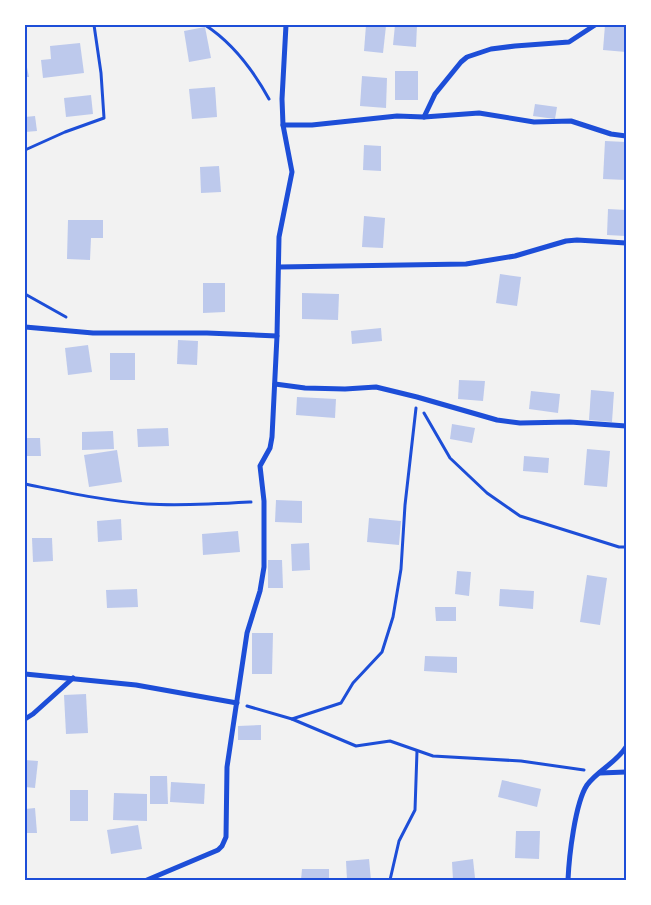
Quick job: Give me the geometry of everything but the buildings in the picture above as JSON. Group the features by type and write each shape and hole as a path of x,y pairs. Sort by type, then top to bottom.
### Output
{"street":[{"path":"147,880 218,850 226,837 227,767 247,633 260,591 264,567 264,502 260,466 270,448 272,437 279,237 292,172 283,125 282,99 286,25"},
{"path":"424,117 434,94 467,57 491,49 569,42 595,25"},
{"path":"283,125 312,125 397,116 424,117 478,113 534,122 571,121 611,134 626,136"},
{"path":"279,267 466,264 515,256 566,241 626,243"},
{"path":"25,327 92,333 207,333 277,336"},
{"path":"275,384 305,388 345,389 376,387 426,399 497,420 520,423 570,422 626,426"},
{"path":"25,674 136,685 237,702"},
{"path":"25,719 73,678"},
{"path":"568,880 580,801 587,785 616,760 626,747"},
{"path":"600,773 626,772"}],"path":[{"path":"25,150 65,132 104,118 101,73 94,25"},
{"path":"205,25 218,33 236,51 256,76 270,100"},
{"path":"25,294 67,318"},
{"path":"292,719 341,703 353,682 382,652 393,617 401,568 405,505 417,402 432,424 450,458 493,498 520,516 619,547 626,547"},
{"path":"25,484 81,495 146,504 198,505 264,502"},
{"path":"237,702 292,719 356,746 390,741 433,756 521,761 600,773"},
{"path":"390,880 399,841 415,810 417,751"}]}
